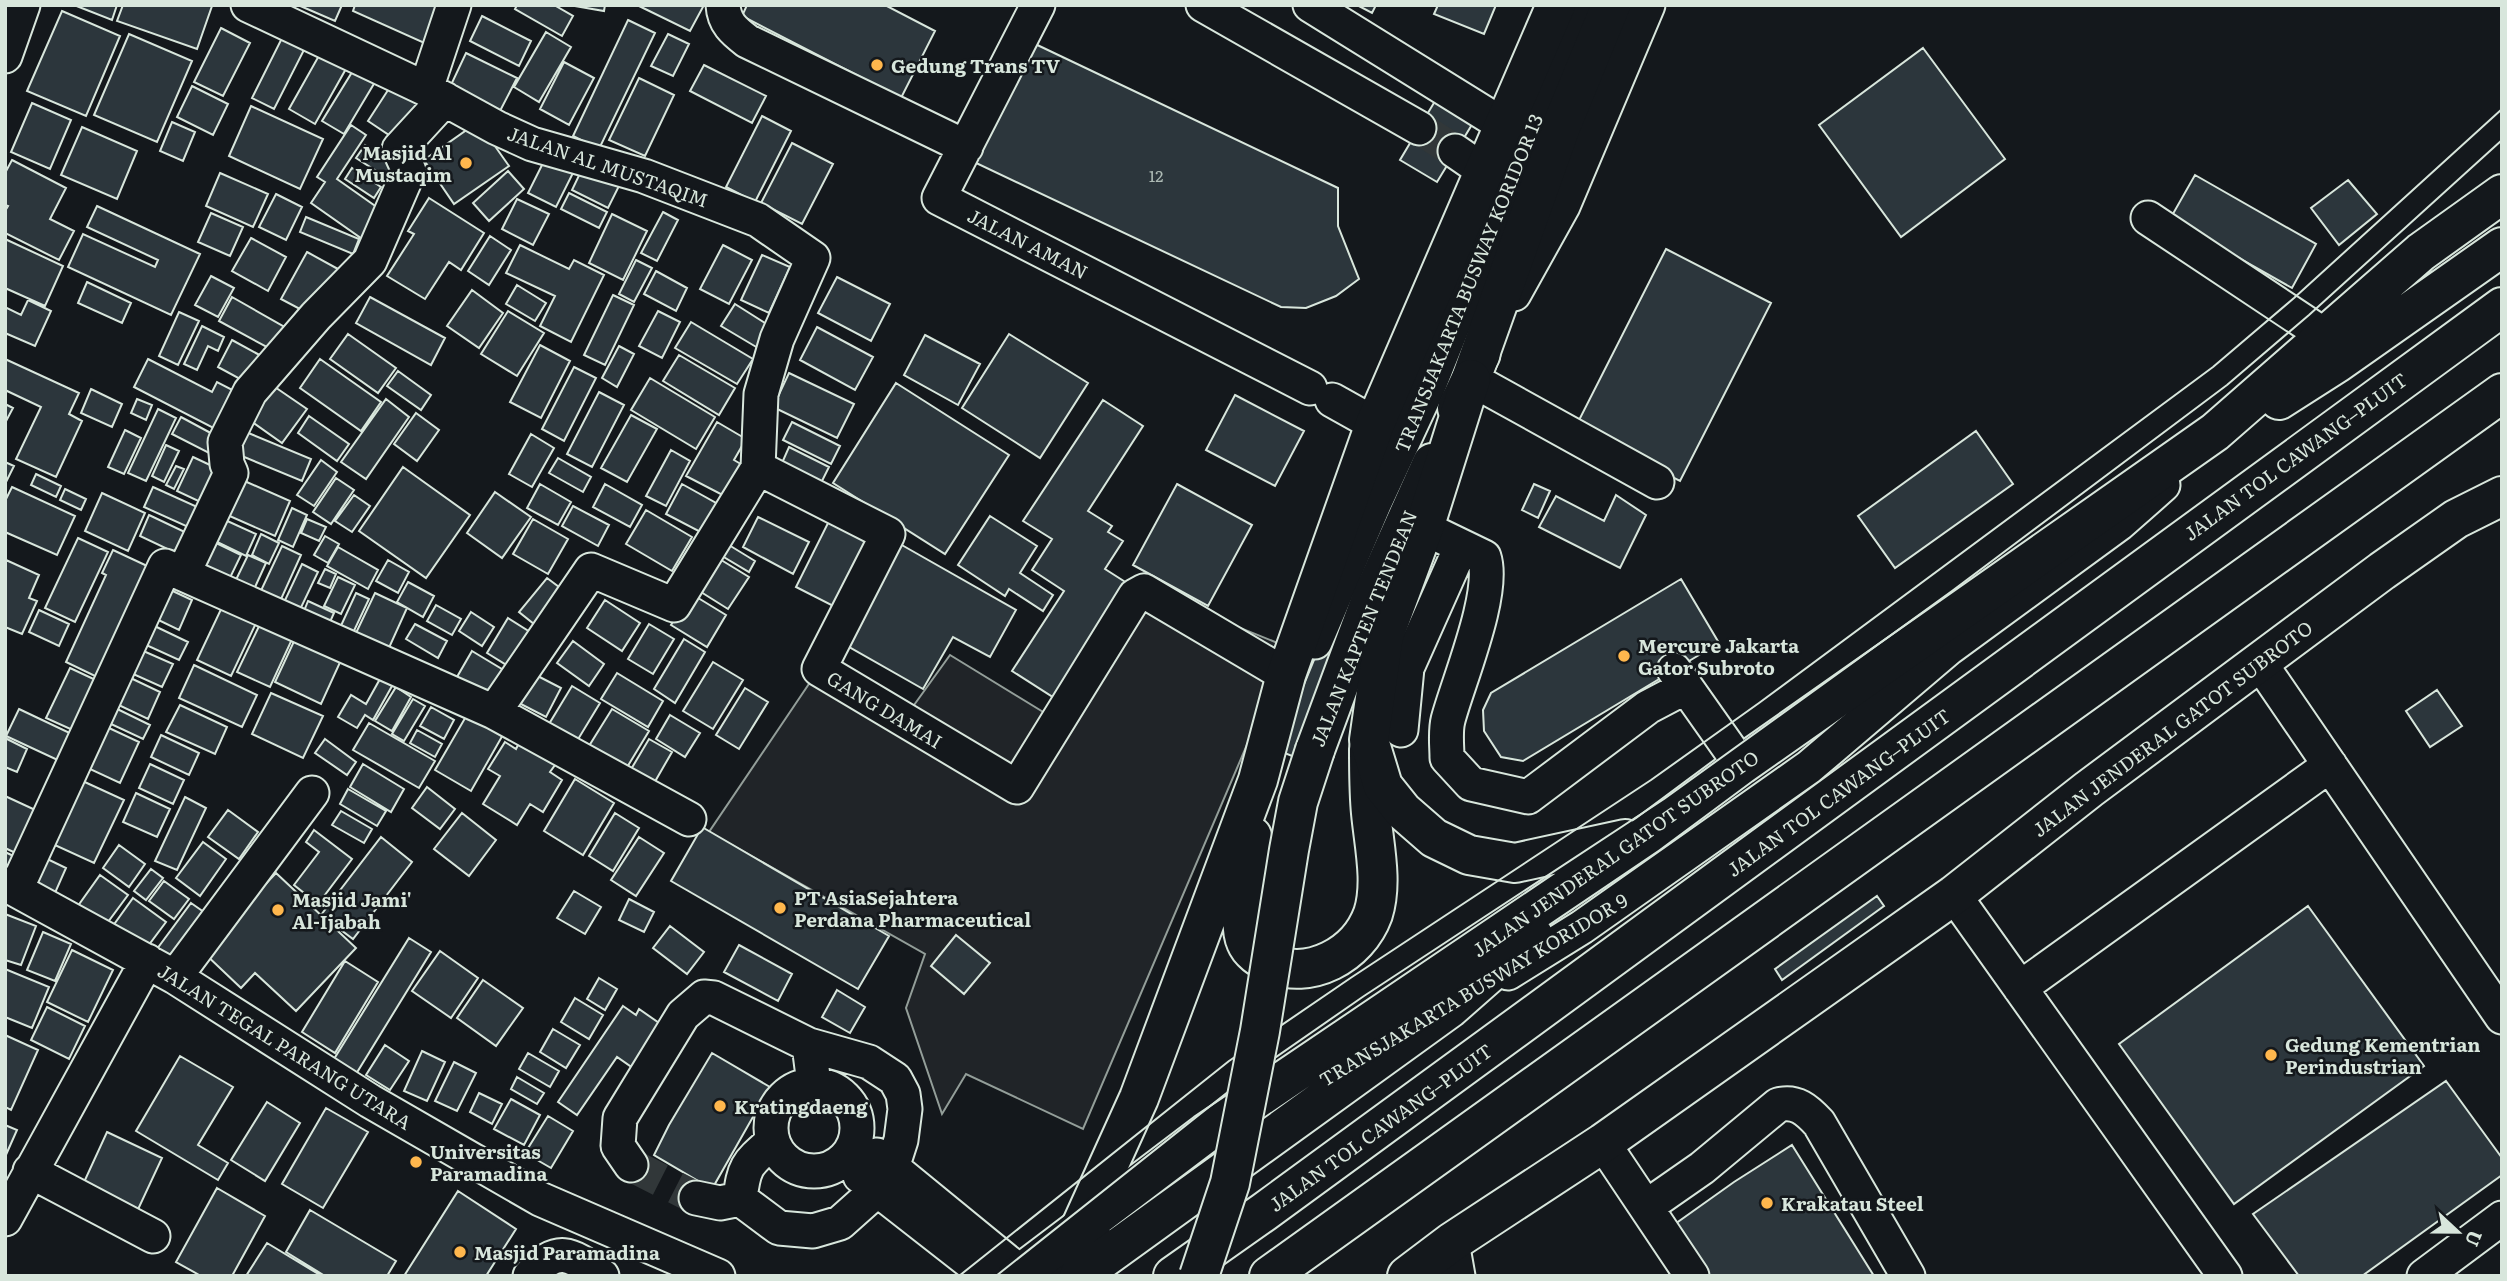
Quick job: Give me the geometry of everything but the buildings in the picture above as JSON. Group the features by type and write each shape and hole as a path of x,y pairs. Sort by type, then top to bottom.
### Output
{"main road":[{"path":"1081,1226 1139,1098 1258,780 1286,675 1470,161 1505,125 1556,5"},
{"name":"JALAN KAPTEN TENDEAN","path":"1199,1276 1230,1183 1260,1031 1298,802 1371,599 1471,379 1561,127 1611,5"},
{"name":"JALAN JENDERAL GATOT SUBROTO","path":"1020,1275 1206,1133 1648,834 1741,765 2215,432 2421,252 2502,194"},
{"name":"JALAN JENDERAL GATOT SUBROTO","path":"2215,432 2281,399 2502,247"},
{"name":"JALAN TOL CAWANG–PLUIT","path":"1173,1276 2502,307"},
{"path":"1471,379 1424,528 1384,636 1383,786 1403,811 1434,838 1469,855 1515,863 1648,834"},
{"path":"1269,1276 2502,393"},
{"name":"JALAN JENDERAL GATOT SUBROTO","path":"2456,519 2502,470"},
{"name":"JALAN JENDERAL GATOT SUBROTO","path":"1407,1276 1455,1259 1603,1143 1954,895 2089,789 2260,663 2316,618 2456,519 2502,496"},
{"path":"1258,780 1242,927 1246,944 1259,958 1280,967 1299,970 1323,964 1339,957 1354,945 1366,929 1374,911 1376,877 1369,787 1385,735"},
{"path":"1079,1276 1450,1008 1521,946 1610,859"}],"street":[{"name":"JALAN AL MUSTAQIM","path":"248,5 435,94 532,145 644,176 758,220 813,257 777,338 761,394 758,468"},
{"path":"183,575 231,473 227,464 225,442 250,391 316,316 370,261 409,171 399,149 435,94 454,5"},
{"path":"723,5 723,14 730,28 747,41 966,147"},
{"name":"JALAN AMAN","path":"1038,5 939,198 1321,394 1372,434"},
{"path":"1203,5 1419,128"},
{"path":"1310,5 1505,125"},
{"name":"TRANSJAKARTA BUSWAY KORIDOR 13","path":"1258,780 1350,560 1427,388 1582,5"},
{"name":"TRANSJAKARTA BUSWAY KORIDOR 13","path":"1471,379 1563,206 1648,5"},
{"path":"5,56 16,8"},
{"path":"2148,218 2324,335"},
{"path":"1471,379 1657,482"},
{"name":"TRANSJAKARTA BUSWAY KORIDOR 9","path":"1020,1275 1223,1149 1356,1057 1450,1008 1582,928 1715,835 1808,767 1929,665 2136,510 2215,432"},
{"name":"TRANSJAKARTA BUSWAY KORIDOR 13","path":"1350,560 1362,508 1364,465 1372,434"},
{"path":"494,712 591,570 674,605 758,468"},
{"name":"GANG DAMAI","path":"758,468 888,534 819,668 1015,787 1140,592 1144,591 1286,675"},
{"path":"1424,528 1484,557 1488,569 1463,678 1447,723 1447,758 1471,785 1528,797 1648,707 1680,679 1741,765"},
{"path":"1385,735 1407,668 1461,547"},
{"path":"10,886 165,566 494,712 689,819"},
{"name":"TRANSJAKARTA BUSWAY KORIDOR 9","path":"1918,640 1989,619"},
{"path":"2260,663 2502,1017"},
{"path":"2020,988 2330,765"},
{"path":"8,1207 161,969 312,793"},
{"name":"JALAN TEGAL PARANG UTARA","path":"10,886 161,969 370,1101 540,1199 719,1276"},
{"path":"1954,895 2225,1276"},
{"path":"631,1165 618,1146 620,1118 683,1015 704,997 714,998 809,1045 869,1062 895,1079 903,1094 905,1109 901,1140 885,1179 840,1223 813,1231 779,1228 740,1199 720,1203 696,1198"},
{"path":"809,1045 814,1084"},
{"path":"800,1086 830,1086 843,1094 853,1107 857,1121 849,1149 823,1170 802,1170 790,1164 779,1154 773,1141 771,1128 779,1102 788,1092 800,1086"},
{"path":"1646,1207 1702,1168 1778,1105 1788,1102 1797,1104 1819,1123 1908,1276"},
{"path":"740,1199 743,1172 773,1141"},
{"path":"1603,1143 1692,1276"},
{"path":"849,1149 885,1179 1020,1275"},
{"path":"30,1171 153,1236"},
{"path":"2424,1276 2502,1218"},
{"path":"530,1276 546,1259 558,1256 577,1258 602,1276"}],"shaded area":[{"path":"1144,589 1285,646 1278,672 1083,1129 966,1074 942,1114 906,1008 925,954 709,832 819,669 909,712 950,655 1053,718"}],"tunnel":[{"path":"1419,128 1455,151"},
{"path":"631,1165 696,1198"}],"tram line":[{"path":"959,1276 1229,1061 1651,780 2213,367 2294,298 2502,109"},
{"path":"996,1276 1243,1080 1364,996 1664,799 1952,591 2227,385 2309,315 2502,140"}],"place":[{"name":"Gedung Trans TV","path":"877,65"},
{"name":"Masjid Al Mustaqim","path":"466,163"},
{"name":"Mercure Jakarta Gator Subroto","path":"1624,656"},
{"name":"PT AsiaSejahtera Perdana Pharmaceutical","path":"780,908"},
{"name":"Masjid Jami' Al-Ijabah","path":"278,910"},
{"name":"Gedung Kementrian Perindustrian","path":"2271,1055"},
{"name":"Kratingdaeng","path":"720,1106"},
{"name":"Universitas Paramadina","path":"416,1162"},
{"name":"Krakatau Steel","path":"1767,1203"},
{"name":"Masjid Paramadina","path":"460,1252"}]}
